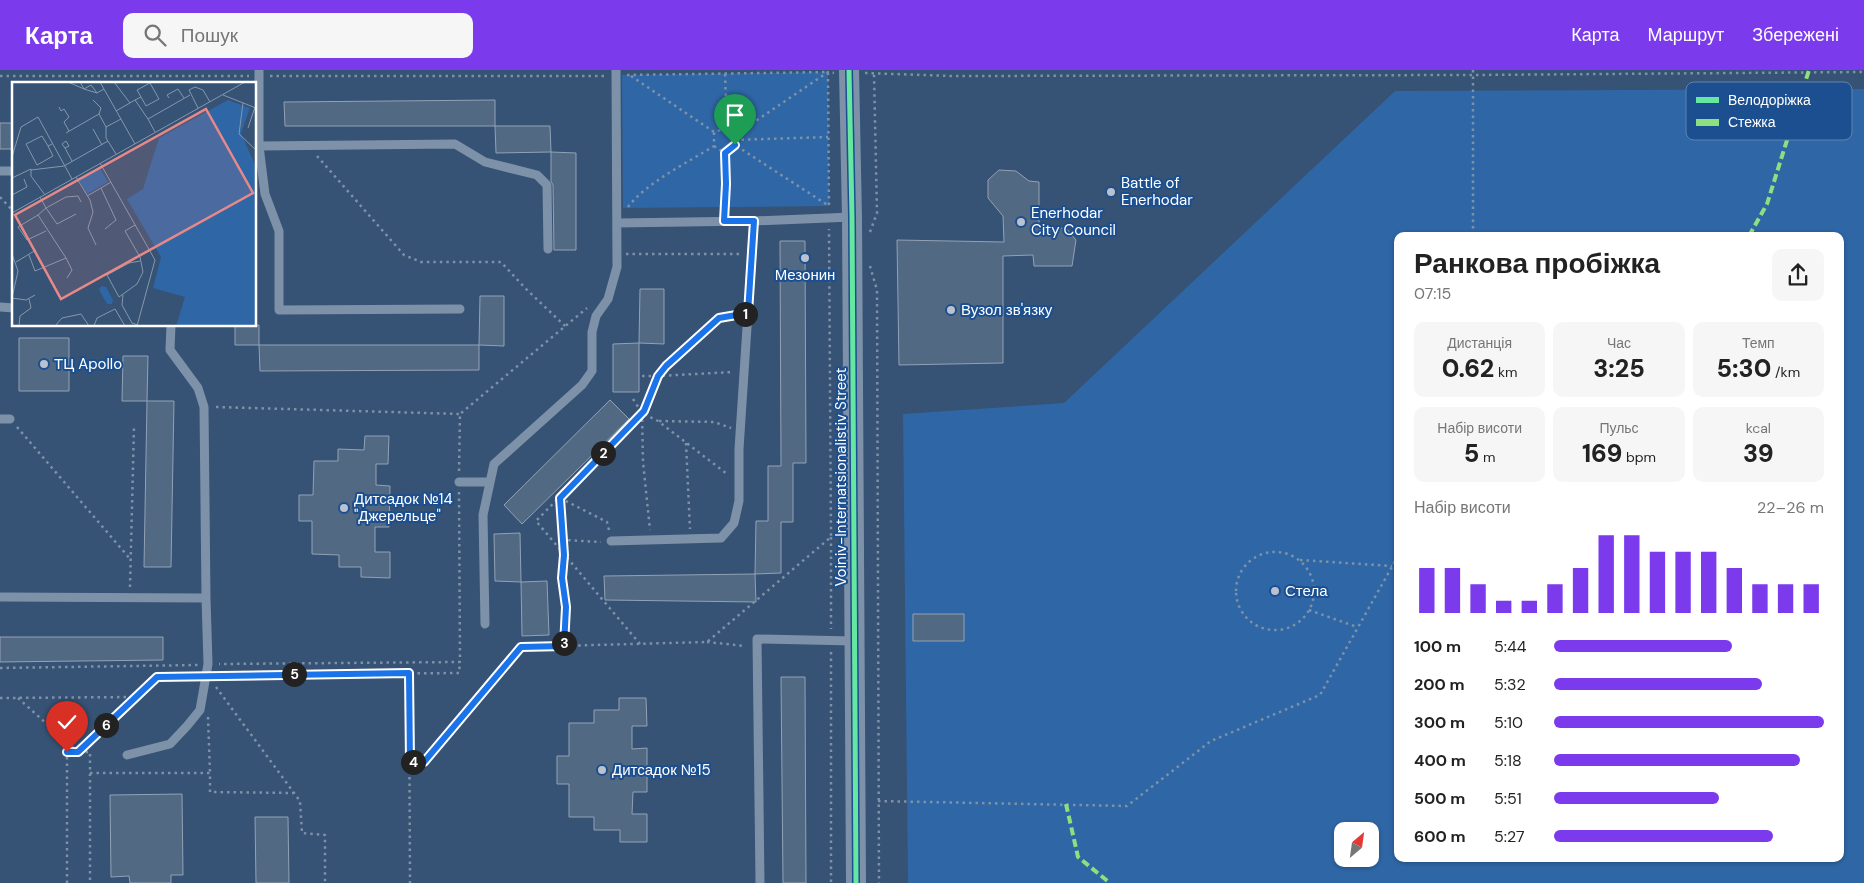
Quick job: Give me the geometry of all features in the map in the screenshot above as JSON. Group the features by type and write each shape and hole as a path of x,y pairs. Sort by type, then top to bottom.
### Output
{"street":[{"name":"Voiniv-Internatsionalistiv Street","path":"849,71 852,217 856,883"}],"lane":[{"path":"259,73 257,146 265,194 278,231 279,310 460,309"},
{"path":"484,624 483,515 494,464 582,385 592,371 592,332 596,316 608,299 617,267 616,73"},
{"path":"257,146 455,144 485,162 537,176 547,185 548,249"},
{"path":"616,222 754,221 852,217"},
{"path":"610,541 722,538 734,523 740,501 740,431 754,221"},
{"path":"128,756 170,744 188,726 200,710 207,675 204,407 198,388 170,350 171,326"},
{"path":"459,482 490,482"},
{"path":"0,597 130,596 206,598"},
{"path":"760,883 757,639 854,641"}],"path":[{"path":"1473,70 1473,232"},
{"path":"0,76 259,73 616,73 630,75 849,71 874,74 952,76 1864,72"},
{"path":"735,135 828,72"},
{"path":"828,72 831,883"},
{"path":"725,74 727,128 735,135 735,145"},
{"path":"867,238 877,213 874,74"},
{"path":"630,75 714,132"},
{"path":"714,132 727,128"},
{"path":"714,132 714,146"},
{"path":"735,140 828,137"},
{"path":"735,145 829,206"},
{"path":"725,153 735,145"},
{"path":"308,146 404,255 421,262 501,262 565,326"},
{"path":"616,222 635,198 659,180 714,146"},
{"path":"714,146 725,153"},
{"path":"724,221 725,153"},
{"path":"0,197 12,210"},
{"path":"617,254 752,254"},
{"path":"869,264 877,290 879,883"},
{"path":"640,644 536,521 642,413 658,376 666,366 719,318 748,313"},
{"path":"642,376 744,371"},
{"path":"633,399 642,413 658,421 716,467 739,481"},
{"path":"204,407 460,414"},
{"path":"642,413 643,462 652,540"},
{"path":"5,419 131,560"},
{"path":"658,421 714,422 740,431"},
{"path":"130,596 134,426"},
{"path":"686,443 691,539"},
{"path":"560,498 564,540 562,578 566,607 564,646"},
{"path":"560,498 607,522 610,541 564,540"},
{"path":"707,642 830,537"},
{"path":"1275,552 1288,554 1299,560 1308,568 1313,580 1315,593 1304,618 1294,626 1281,630 1268,630 1255,625 1245,616 1238,605 1237,580 1243,568 1252,559 1263,554 1275,552"},
{"path":"1299,560 1392,566"},
{"path":"878,801 1127,806 1211,741 1320,696 1394,563"},
{"path":"1309,610 1358,627"},
{"path":"410,762 424,762 521,647 707,642 757,647"},
{"path":"0,668 460,662 459,672 157,677 78,752"},
{"path":"409,673 410,883"},
{"path":"207,675 300,801 302,833 325,835 325,883"},
{"path":"0,698 134,697"},
{"path":"18,698 78,752"},
{"path":"208,714 210,792 294,793"},
{"path":"67,883 67,752 90,752 90,883"},
{"path":"90,773 210,773"}],"shaded area":[{"path":"828,72 829,206 623,208 622,75"},
{"path":"1852,89 1864,89 1864,883 908,883 903,414 1064,403 1395,91 1686,90 1686,140 1852,140"}],"building":[{"path":"495,100 495,126 285,126 284,102"},
{"path":"0,123 12,123 12,149 0,149"},
{"path":"495,126 550,126 551,152 496,153"},
{"path":"551,152 576,153 576,250 554,250"},
{"name":"Вузол зв'язку","path":"999,170 1016,171 1029,181 1039,182 1039,229 1066,228 1076,240 1072,266 1034,266 1033,255 1003,256 1003,363 899,365 897,240 1004,242 1003,216 988,198 988,180"},
{"path":"780,241 805,241 806,463 793,463 793,522 781,522 781,573 755,574 756,521 768,521 768,466 781,466"},
{"path":"640,289 664,289 664,344 639,343"},
{"path":"480,296 504,296 504,346 479,345"},
{"path":"259,325 259,345 235,345 235,326"},
{"name":"ТЦ Apollo","path":"19,338 69,338 69,391 19,391"},
{"path":"639,343 639,392 613,392 613,344"},
{"path":"259,345 479,345 479,370 260,371"},
{"path":"123,356 148,356 147,401 122,401"},
{"path":"610,400 629,419 522,524 504,505"},
{"path":"147,401 174,401 171,567 144,567"},
{"name":"Дитсадок №14 \"Джерельце\"","path":"365,436 389,436 388,464 376,464 376,485 390,486 389,527 375,527 375,552 390,552 390,578 361,577 361,567 339,567 339,555 312,554 312,521 299,521 299,495 313,495 314,461 338,461 338,449 364,450"},
{"path":"520,533 521,582 495,581 494,534"},
{"path":"755,574 756,602 605,600 604,576"},
{"path":"547,581 549,635 522,636 521,582"},
{"path":"913,614 964,614 964,641 913,641"},
{"path":"0,637 163,637 163,660 0,662"},
{"path":"781,677 805,677 806,883 783,883"},
{"name":"Дитсадок №15","path":"619,698 646,698 647,726 632,726 632,749 647,748 647,792 633,792 632,814 647,814 647,842 620,842 620,830 594,830 594,817 569,817 569,784 557,784 557,756 569,756 569,723 594,723 594,710 619,710"},
{"path":"182,794 183,875 171,875 171,883 130,883 129,876 111,877 110,795"},
{"path":"255,817 288,817 289,883 256,883"}],"marked path":[{"path":"1805,82 1809,70"},
{"path":"1751,232 1767,204 1787,140"},
{"path":"1066,804 1078,857 1110,883"}],"cycle path":[{"path":"849,70 852,217 856,883"}],"place":[{"name":"Battle of Enerhodar","path":"1111,192"},
{"name":"Enerhodar City Council","path":"1021,222"},
{"name":"Мезонин","path":"805,258"},
{"name":"Вузол зв'язку","path":"951,310"},
{"name":"ТЦ Apollo","path":"44,364"},
{"name":"Дитсадок №14 \"Джерельце\"","path":"344,508"},
{"name":"Стела","path":"1275,591"},
{"name":"Дитсадок №15","path":"602,770"}],"route":[{"path":"67,752 78,752 157,677 409,673 410,762 424,762 521,647 564,646 566,607 562,578 564,540 560,498 644,411 658,376 666,366 719,318 748,313 754,221 724,221 725,153 735,145"}]}
